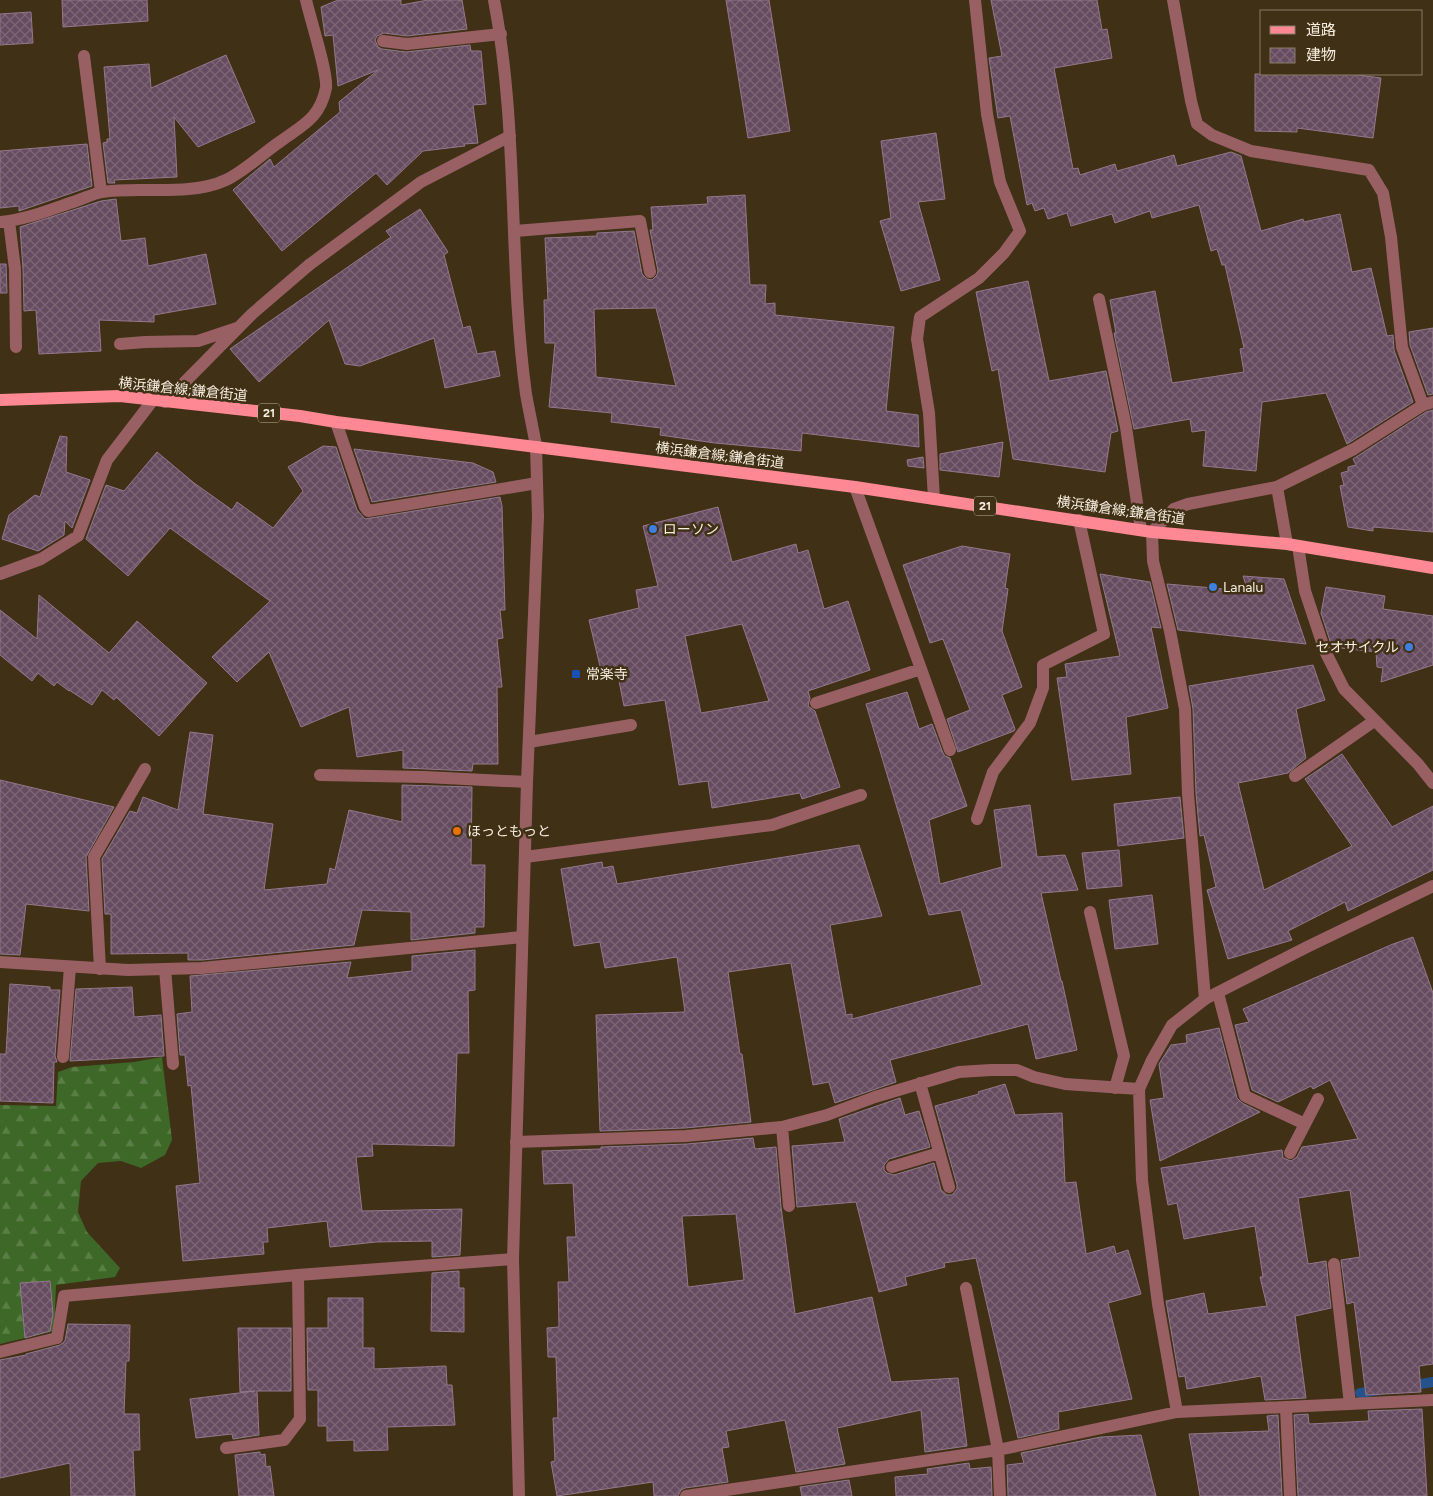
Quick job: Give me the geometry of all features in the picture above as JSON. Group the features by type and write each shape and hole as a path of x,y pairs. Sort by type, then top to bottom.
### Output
{"main road":[{"name":"横浜鎌倉線;鎌倉街道","path":"0,400 120,396 300,416 855,487 1147,531 1292,545 1433,568"}],"street":[{"path":"16,347 15,269 5,221 28,217 101,192 185,189 216,184 237,174 265,152 305,126 315,116 326,87 324,70 306,0"},
{"path":"494,0 501,34 510,136 521,340 526,394 536,446 538,516 527,782 513,1259 518,1496"},
{"path":"934,499 929,413 917,339 920,317 979,278 1004,254 1020,231 1000,182 987,114 975,0"},
{"path":"1147,531 1174,509 1181,506 1277,487 1354,449 1428,403 1402,347 1391,237 1383,193 1369,170 1251,151 1212,135 1197,124 1190,101 1173,0"},
{"path":"383,41 407,44 501,34"},
{"path":"84,56 101,192"},
{"path":"0,574 41,559 78,536 107,460 159,401 252,314 309,265 421,182 510,136"},
{"path":"515,231 640,221 650,272"},
{"path":"1099,298 1152,561 1170,631 1185,708 1188,794 1205,999"},
{"path":"120,344 198,341 239,328"},
{"path":"336,422 362,499 368,511 537,484"},
{"path":"855,487 950,750"},
{"path":"1277,487 1305,591 1325,651 1344,688 1374,721 1418,764 1433,783"},
{"path":"977,819 993,772 1030,723 1043,688 1042,665 1104,634 1079,520"},
{"path":"816,703 921,669"},
{"path":"1295,776 1374,721"},
{"path":"529,742 631,725"},
{"path":"100,969 94,857 146,769"},
{"path":"320,775 425,777 527,782"},
{"path":"525,857 772,825 861,795"},
{"path":"1177,1412 1158,1304 1143,1190 1138,1089 1152,1060 1172,1025 1205,999 1433,886"},
{"path":"1090,912 1124,1056 1115,1088"},
{"path":"0,962 128,970 202,968 522,937"},
{"path":"63,1057 70,967"},
{"path":"164,969 173,1064"},
{"path":"1218,993 1245,1096 1305,1124"},
{"path":"516,1142 686,1136 782,1126 827,1115 920,1083 959,1072 1018,1070 1034,1077 1065,1084 1138,1089"},
{"path":"920,1083 949,1187"},
{"path":"1290,1153 1318,1099"},
{"path":"782,1126 789,1206"},
{"path":"892,1167 940,1153"},
{"path":"0,1352 57,1338 64,1296 298,1274 513,1259"},
{"path":"1334,1264 1350,1404"},
{"path":"226,1448 284,1440 300,1419 298,1274"},
{"path":"966,1288 998,1450 1000,1496"},
{"path":"686,1496 998,1450 1177,1412 1433,1400"},
{"path":"1286,1408 1290,1496"}],"green space":[{"path":"162,1057 172,1140 165,1155 141,1168 121,1161 98,1163 81,1181 78,1212 87,1232 120,1268 115,1277 56,1285 54,1331 0,1344 0,1105 56,1106 58,1072 72,1067 134,1062"}],"building":[{"path":"62,0 147,0 148,21 63,27"},
{"path":"338,0 401,0 401,5 428,0 462,0 467,29 407,36 384,33 377,36 375,40 378,47 382,49 406,52 470,45 471,51 481,51 486,104 473,105 478,143 423,151 387,185 376,173 282,251 233,190 270,159 274,167 340,112 339,102 378,70 338,86 333,35 325,36 321,7"},
{"path":"726,0 769,0 790,131 748,138"},
{"path":"991,0 1097,0 1102,30 1107,29 1112,58 1054,68 1073,169 1078,168 1080,175 1115,164 1117,171 1174,155 1177,166 1231,152 1241,156 1261,231 1303,219 1304,222 1340,214 1352,272 1371,268 1387,336 1393,335 1394,350 1413,402 1347,444 1326,393 1262,402 1256,471 1203,466 1206,430 1192,432 1190,419 1134,429 1114,333 1116,333 1110,300 1155,291 1172,383 1244,372 1240,349 1244,348 1225,265 1222,265 1217,249 1211,251 1199,205 1152,218 1150,211 1115,223 1112,214 1071,226 1067,213 1048,219 1044,208 1035,211 1032,203 1027,205 1010,116 998,118 989,58 1002,56"},
{"path":"31,12 33,43 0,45 0,14"},
{"path":"226,55 255,122 198,147 174,117 177,177 114,180 115,183 108,183 103,143 110,139 104,67 149,64 151,88"},
{"path":"1255,74 1358,75 1381,78 1373,138 1297,128 1297,132 1255,131"},
{"path":"936,133 945,199 918,202 940,280 901,291 880,221 891,218 881,141"},
{"path":"87,144 92,186 19,211 19,206 0,208 0,151"},
{"path":"745,195 750,285 766,285 765,304 775,303 775,315 894,327 886,411 918,415 919,447 802,433 801,451 715,443 660,435 661,428 611,422 612,413 549,407 555,343 545,343 544,300 548,300 545,238 597,236 597,233 634,231 642,274 647,279 652,280 658,271 650,230 653,230 651,207 708,204 707,197","holes":["656,308 676,386 596,377 594,309"]},
{"path":"116,199 121,241 145,238 148,266 206,254 216,304 154,315 154,322 99,320 101,351 39,354 36,310 24,311 20,227 101,201"},
{"path":"420,209 448,252 444,255 463,328 470,326 477,354 495,351 500,376 445,388 434,338 360,366 345,364 329,320 259,382 230,349 391,237 386,231"},
{"path":"0,264 6,264 7,293 0,293"},
{"path":"1028,281 1049,381 1106,371 1118,431 1111,433 1105,472 1013,459 998,369 992,371 976,292"},
{"path":"1433,328 1433,394 1428,395 1410,345 1409,332"},
{"path":"1433,410 1433,532 1373,527 1373,531 1348,527 1340,486 1344,485 1341,473 1348,471 1348,467 1356,465 1353,459 1426,412"},
{"path":"60,436 67,437 66,472 90,480 72,528 65,521 64,535 38,551 2,539 9,515 35,495 40,497"},
{"path":"1003,442 999,477 940,470 940,454"},
{"path":"323,446 336,447 357,510 365,519 500,497 502,506 505,610 500,610 503,638 497,639 502,687 497,687 498,764 473,764 472,771 403,768 403,750 357,757 349,707 301,727 269,652 237,682 212,657 270,601 170,528 128,576 86,539 106,485 124,491 157,452 194,483 232,510 237,502 273,528 303,491 288,467"},
{"path":"354,449 473,463 493,472 496,482 372,502"},
{"path":"923,457 924,468 908,466 907,460"},
{"path":"718,507 732,562 796,544 798,553 808,550 824,609 848,601 870,670 808,691 810,698 808,706 815,711 840,787 802,799 800,793 712,808 708,781 679,785 665,700 624,706 618,676 603,679 589,620 639,608 636,590 658,586 643,526","holes":["742,624 769,701 701,713 685,636"]},
{"path":"962,546 1010,554 1005,588 1008,589 1002,631 1022,687 1002,695 1015,729 1014,731 958,752 947,719 970,710 943,639 930,643 903,565"},
{"path":"1100,574 1150,582 1161,628 1151,627 1168,708 1126,717 1131,774 1072,780 1057,678 1067,677 1065,664 1120,656"},
{"path":"1243,576 1284,579 1306,644 1178,630 1167,584 1248,591"},
{"path":"1326,587 1385,596 1383,609 1433,616 1433,665 1381,682 1383,668 1377,667 1376,652 1332,647 1321,613"},
{"path":"39,595 109,653 137,621 207,683 159,736 116,697 114,700 102,690 92,705 57,682 54,686 38,673 32,681 0,655 0,610 37,639"},
{"path":"1313,665 1325,700 1296,709 1306,758 1288,773 1238,783 1264,890 1352,846 1305,779 1342,754 1392,827 1433,806 1433,870 1348,911 1345,902 1288,931 1292,940 1228,959 1207,890 1216,887 1204,835 1200,836 1196,794 1193,709 1189,686"},
{"path":"907,692 919,729 932,724 943,753 950,758 967,806 929,820 940,884 1002,867 994,810 1030,805 1037,857 1065,855 1078,890 1041,893 1077,1050 1036,1059 1028,1024 890,1060 896,1082 835,1103 829,1082 813,1085 791,963 728,972 751,1122 685,1128 600,1131 596,1015 685,1012 677,957 605,968 600,942 574,946 561,869 602,862 603,868 613,866 617,884 859,845 882,916 830,925 846,1015 852,1014 852,1019 982,985 961,910 929,915 866,704"},
{"path":"190,732 213,735 203,814 273,824 264,890 327,884 330,868 335,870 349,810 402,822 402,785 472,787 471,865 485,865 484,927 475,927 475,933 411,940 411,912 362,910 354,945 202,960 188,960 188,953 111,954 111,914 105,914 102,859 130,811 137,813 143,797 178,810"},
{"path":"0,780 114,807 86,857 89,911 26,904 20,955 0,954"},
{"path":"1180,797 1184,838 1118,846 1114,804"},
{"path":"1119,850 1122,886 1087,889 1082,853"},
{"path":"1152,895 1158,944 1115,949 1109,900"},
{"path":"1413,937 1433,993 1433,1364 1419,1366 1421,1392 1366,1395 1354,1302 1347,1304 1341,1260 1360,1257 1350,1190 1298,1198 1308,1264 1326,1261 1331,1308 1295,1316 1306,1398 1265,1400 1261,1376 1187,1389 1185,1376 1179,1377 1166,1301 1204,1293 1208,1314 1267,1306 1260,1277 1263,1277 1255,1226 1184,1239 1177,1203 1168,1205 1161,1168 1282,1150 1283,1158 1291,1161 1297,1157 1302,1147 1358,1139 1330,1080 1313,1089 1311,1086 1278,1102 1252,1090 1235,1025 1249,1022 1243,1009"},
{"path":"475,950 475,990 468,991 469,1053 457,1053 454,1146 372,1144 373,1156 356,1157 362,1211 462,1209 460,1255 432,1257 432,1241 376,1242 330,1247 327,1221 267,1228 268,1242 263,1242 264,1254 183,1261 176,1186 200,1183 191,1085 188,1086 185,1055 180,1055 177,1014 192,1012 190,976 351,962 347,978 412,971 412,956"},
{"path":"10,984 50,987 50,990 60,990 55,1056 57,1062 54,1062 53,1103 0,1101 0,1054 6,1054"},
{"path":"132,987 134,1017 161,1015 164,1056 70,1061 76,989"},
{"path":"1219,1028 1237,1098 1242,1103 1260,1112 1160,1161 1150,1100 1164,1098 1159,1064 1171,1045 1187,1043 1186,1035"},
{"path":"1005,1084 1015,1115 1062,1113 1065,1183 1076,1182 1086,1254 1114,1246 1116,1254 1128,1250 1141,1294 1108,1303 1132,1399 1058,1412 1059,1429 1018,1438 976,1258 944,1263 945,1267 905,1277 907,1285 879,1292 856,1202 797,1207 792,1146 845,1142 839,1119 900,1098 905,1115 919,1111 930,1147 889,1159 884,1165 884,1170 894,1175 934,1163 941,1190 947,1195 952,1195 957,1189 957,1185 935,1106 979,1094 978,1092"},
{"path":"753,1138 755,1149 776,1147 781,1207 795,1314 872,1297 891,1382 958,1378 967,1446 925,1452 921,1410 837,1428 845,1464 796,1472 785,1420 726,1431 729,1447 722,1448 728,1482 685,1488 681,1490 678,1496 654,1496 653,1482 557,1496 551,1462 555,1461 553,1418 558,1418 556,1357 548,1357 547,1328 559,1327 558,1282 569,1282 567,1237 576,1237 573,1183 544,1184 542,1151 687,1144","holes":["736,1214 744,1280 688,1287 682,1216"]},
{"path":"459,1271 459,1288 464,1288 464,1332 431,1331 432,1273"},
{"path":"50,1281 53,1314 50,1331 25,1338 20,1283"},
{"path":"328,1298 363,1298 363,1348 374,1348 374,1369 446,1366 447,1385 452,1385 455,1425 387,1427 388,1450 354,1451 354,1440 327,1441 327,1426 318,1426 318,1390 308,1390 307,1328 328,1328"},
{"path":"68,1324 130,1325 129,1361 126,1361 124,1414 139,1414 140,1450 133,1450 135,1496 71,1496 70,1463 0,1478 0,1360 60,1345 65,1341"},
{"path":"238,1328 291,1328 291,1391 257,1391 259,1435 233,1439 232,1434 196,1438 190,1399 255,1391 240,1392"},
{"path":"1422,1409 1427,1496 1298,1496 1294,1415 1308,1414 1309,1424 1369,1421 1368,1411"},
{"path":"1278,1415 1282,1496 1200,1496 1189,1434 1269,1431 1267,1416"},
{"path":"1141,1435 1156,1496 1008,1496 1007,1465 1024,1463 1021,1453 1101,1437"},
{"path":"260,1452 260,1455 265,1454 266,1467 270,1466 274,1496 239,1496 235,1455"},
{"path":"969,1463 970,1469 991,1467 992,1496 896,1496 895,1477 928,1474 927,1469"},
{"path":"849,1480 852,1496 802,1496 800,1487"}],"waterway":[{"path":"1408,1386 1433,1382"},
{"path":"1360,1393 1379,1390"}],"place":[{"name":"ローソン","path":"653,529"},
{"name":"Lanalu","path":"1213,587"},
{"name":"セオサイクル","path":"1409,647"},
{"name":"常楽寺","path":"576,674"},
{"name":"ほっともっと","path":"457,831"}]}
